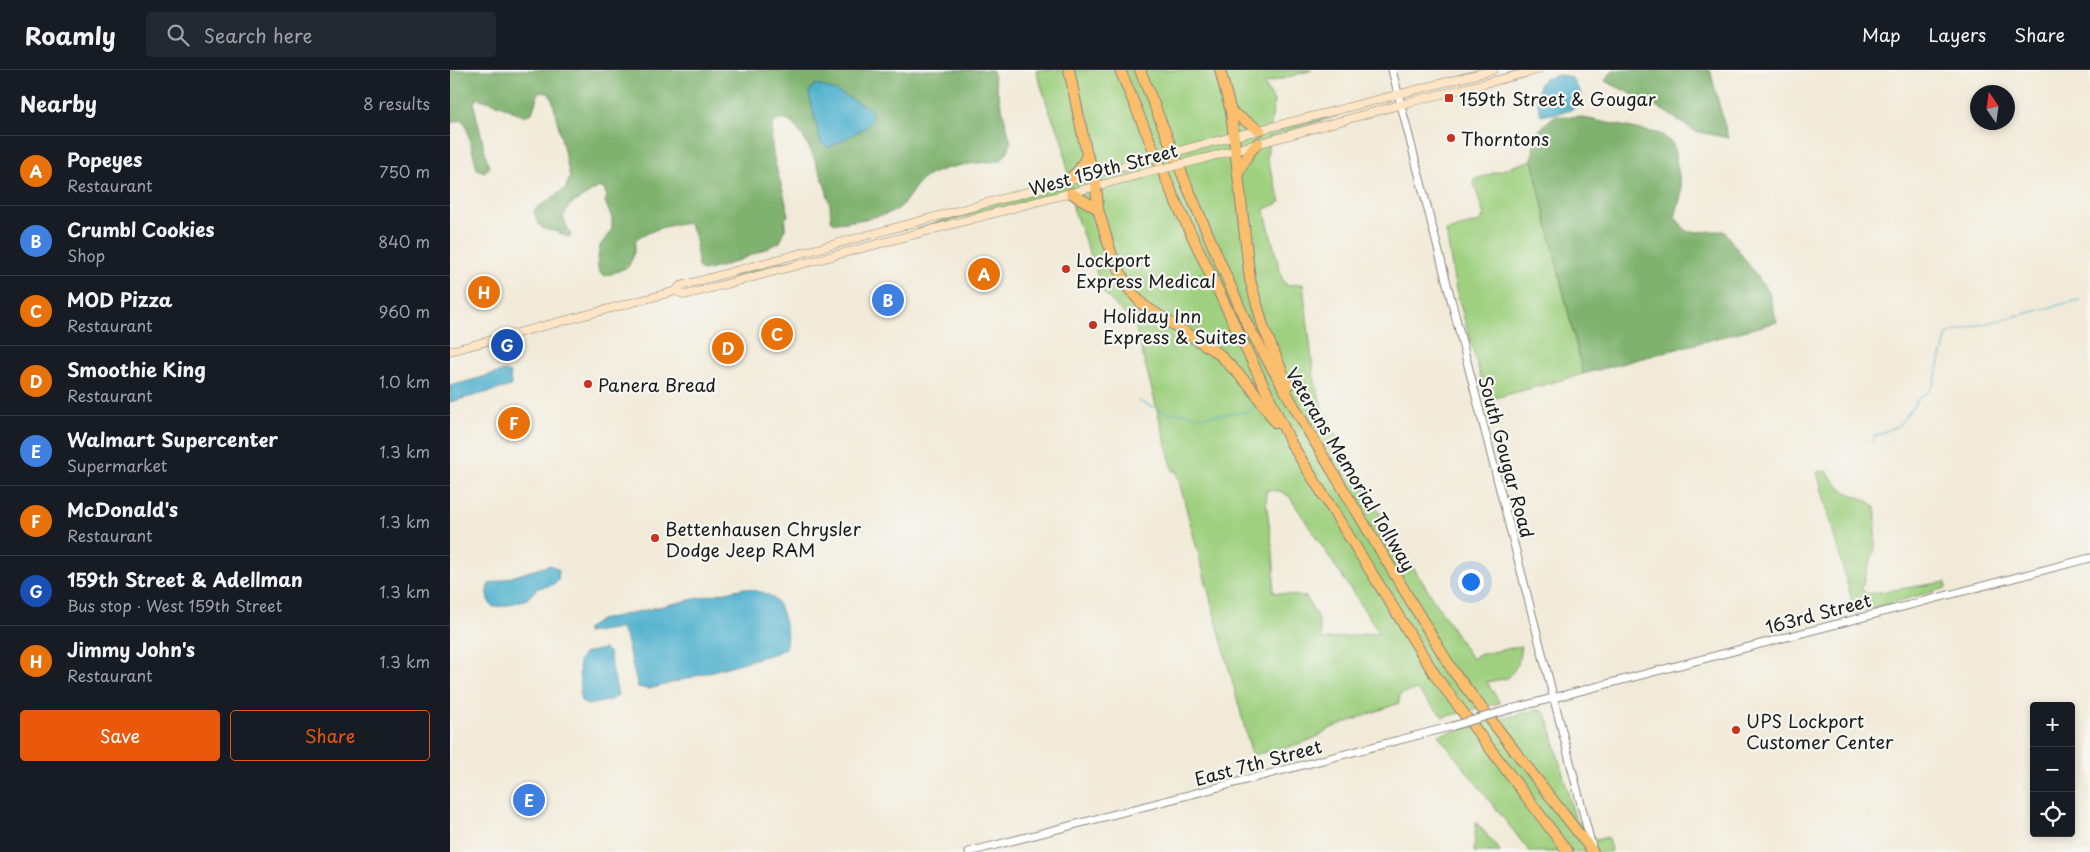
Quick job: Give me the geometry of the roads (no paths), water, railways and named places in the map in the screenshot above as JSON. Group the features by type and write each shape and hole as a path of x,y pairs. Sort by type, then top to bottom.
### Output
{"highway":[{"path":"1069,70 1087,155 1095,173 1098,209 1112,256 1129,290 1143,305 1219,354 1250,386 1297,452"},
{"name":"Veterans Memorial Tollway","path":"1120,70 1174,198 1297,452 1437,678 1568,852"},
{"name":"Veterans Memorial Tollway","path":"1140,70 1186,186 1247,324 1310,434 1453,671 1593,852"},
{"path":"1220,70 1231,112 1250,280 1264,329 1310,434"},
{"path":"1231,112 1260,130"},
{"path":"1239,171 1246,157 1258,144"},
{"path":"1068,180 1079,170 1087,155"},
{"path":"1071,193 1098,209"}],"main road":[{"name":"West 159th Street","path":"450,351 676,291 680,286 692,282 1068,180 1493,70"},
{"name":"West 159th Street","path":"676,291 685,295 1202,159 1401,104 1538,70"}],"street":[{"name":"South Gougar Road","path":"1392,70 1593,852"},
{"name":"163rd Street","path":"1554,698 2090,558"},
{"name":"East 7th Street","path":"969,852 1554,698"}],"water":[{"path":"1559,75 1571,77 1581,93 1579,104 1575,108 1566,111 1541,115 1537,100 1539,85 1544,79"},
{"path":"815,84 836,91 870,109 873,118 868,126 829,148 821,143 809,92"},
{"path":"505,371 510,373 511,385 508,387 450,402 450,386"},
{"path":"550,565 559,570 558,581 552,585 538,588 527,599 505,606 493,607 491,605 487,593 489,584"},
{"path":"744,588 771,596 778,604 786,630 787,640 785,648 776,653 648,689 638,687 625,636 620,628 587,633 587,629 600,620"},
{"path":"604,649 609,652 618,696 611,700 587,705 581,701 580,696 579,661 585,653"}],"waterway":[{"path":"1871,442 1873,437 1899,425 1920,397 1928,392 1934,384 1947,335 1956,331 2079,300"},
{"path":"1138,401 1169,413 1184,413 1199,417 1244,412 1256,406"}],"place":[{"name":"159th Street & Gougar","path":"1449,98"},
{"name":"Thorntons","path":"1451,138"},
{"name":"Lockport Express Medical","path":"1066,269"},
{"name":"Popeyes","path":"984,274"},
{"name":"Jimmy John's","path":"484,292"},
{"name":"Crumbl Cookies","path":"888,300"},
{"name":"Holiday Inn Express & Suites","path":"1093,325"},
{"name":"MOD Pizza","path":"777,334"},
{"name":"159th Street & Adellman","path":"507,345"},
{"name":"Smoothie King","path":"728,348"},
{"name":"Panera Bread","path":"588,384"},
{"name":"McDonald's","path":"514,423"},
{"name":"Bettenhausen Chrysler Dodge Jeep RAM","path":"655,538"},
{"name":"UPS Lockport Customer Center","path":"1736,730"},
{"name":"Walmart Supercenter","path":"529,800"}]}
